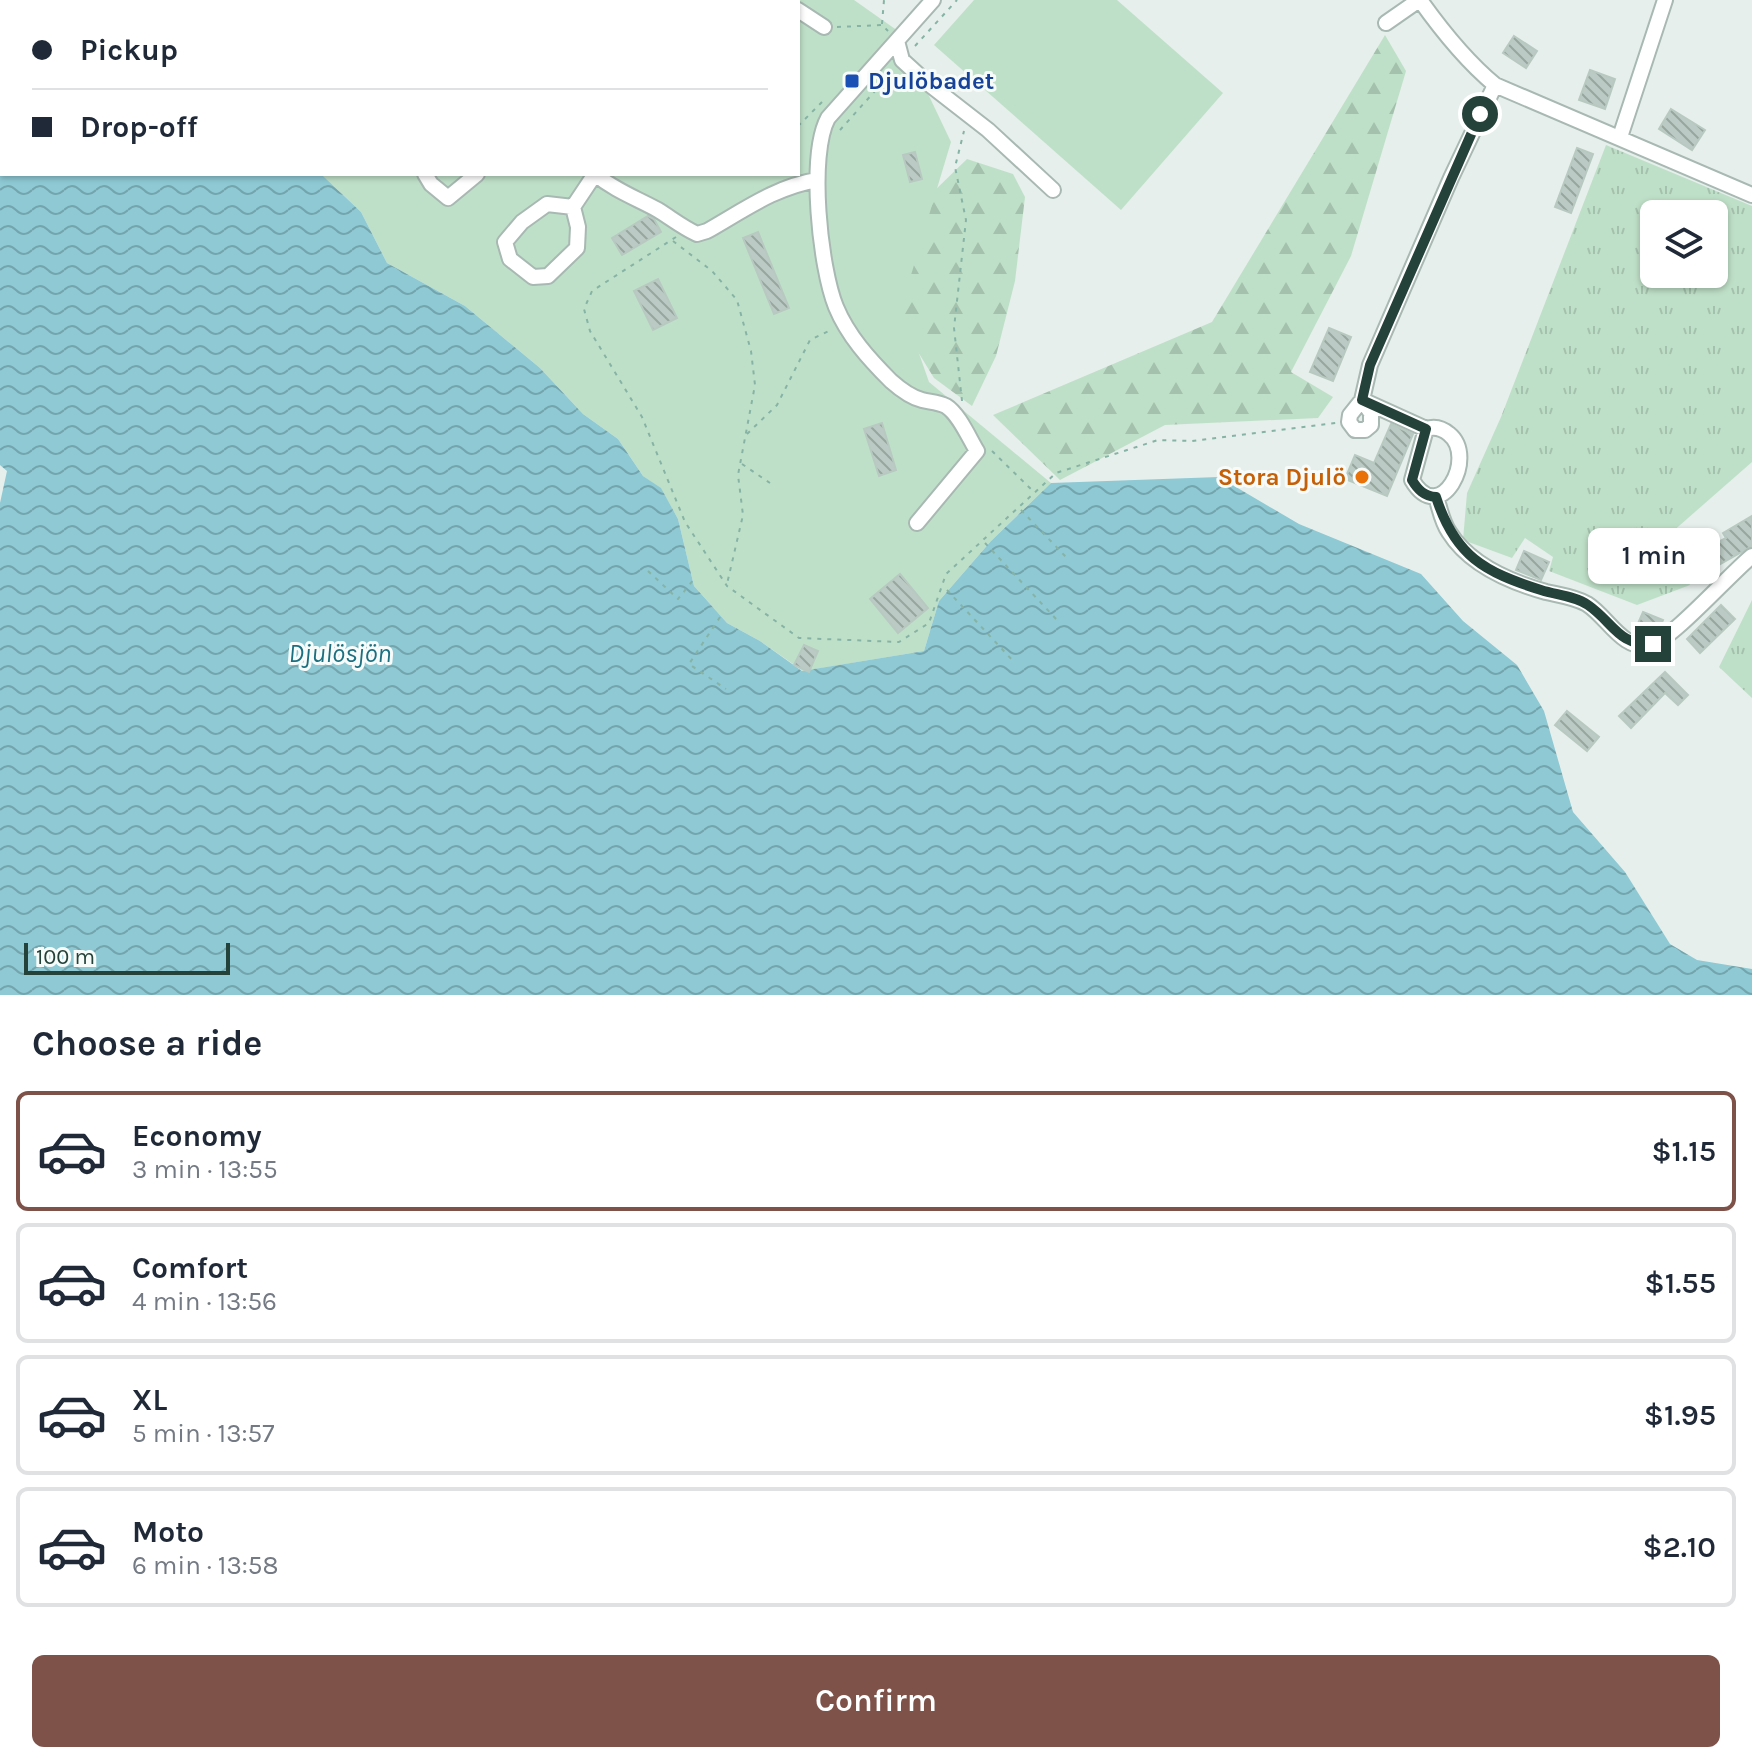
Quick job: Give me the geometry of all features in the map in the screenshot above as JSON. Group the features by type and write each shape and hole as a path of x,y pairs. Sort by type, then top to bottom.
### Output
{"street":[{"path":"917,523 977,451 951,410 938,402 918,399 901,390 870,360 844,323 829,279 817,180 823,131 828,118 933,0"},
{"path":"1386,23 1420,0 1454,46 1495,85 1752,195"},
{"path":"1620,137 1665,0"},
{"path":"800,11 824,27"},
{"path":"897,41 902,60 1053,190"},
{"path":"1362,400 1371,413 1371,425 1360,431 1349,422 1350,415 1362,400 1370,365 1495,85"},
{"path":"426,176 448,198 475,176"},
{"path":"573,207 547,204 522,222 505,242 510,259 533,277 548,276 577,248 578,227 573,207 594,176"},
{"path":"598,176 616,190 697,234 766,195 817,180"},
{"path":"1362,400 1426,429 1445,430 1458,441 1459,463 1452,484 1436,497 1429,497 1418,490 1412,480 1426,429"},
{"path":"1436,497 1448,530 1480,564 1513,580 1587,604 1624,639 1638,645 1653,644 1670,634 1752,556"}],"path":[{"path":"884,0 882,25 897,41"},
{"path":"838,133 848,118 957,0"},
{"path":"824,27 882,25"},
{"path":"955,400 963,406 954,328 966,220 955,167 968,115"},
{"path":"687,230 592,291 584,309 590,331 642,417 685,522 727,586 799,638 899,642 929,623 946,574 1056,473 1158,440 1192,441 1349,422"},
{"path":"672,241 712,271 737,300 751,351 755,385 738,475 743,515 727,586"},
{"path":"746,435 777,405 810,340 844,323"},
{"path":"991,450 1035,493"},
{"path":"741,463 770,483"},
{"path":"1021,510 1066,557"},
{"path":"985,543 1057,620"},
{"path":"648,571 678,599 694,579"},
{"path":"947,590 1015,663"},
{"path":"720,617 689,664 726,689"}],"green space":[{"path":"800,0 854,0 898,31 951,142 902,305 929,382 1051,483 991,541 939,601 924,651 803,671 760,641 727,623 694,586 678,519 661,489 643,476 618,439 583,414 540,368 465,306 387,263 361,212 323,176 800,176"},
{"path":"974,0 1117,0 1223,93 1121,210 934,45"},
{"path":"1385,35 1406,71 1351,256 1291,372 1333,397 1318,418 1165,425 1060,480 993,415 1212,322"},
{"path":"1606,145 1752,206 1752,462 1663,540 1690,585 1637,605 1549,571 1553,557 1525,538 1512,558 1463,540 1467,493 1501,417"},
{"path":"967,159 1013,174 1025,197 1015,281 996,356 972,406 934,378 891,308 893,231"},
{"path":"1752,600 1752,698 1719,667"}],"water":[{"name":"Djulösjön","path":"0,176 323,176 361,212 387,263 465,306 540,368 583,414 618,439 643,476 661,488 678,519 694,586 727,623 760,641 802,671 924,651 939,601 991,541 1051,483 1219,477 1299,524 1421,574 1463,621 1517,665 1544,711 1573,812 1625,872 1670,944 1697,960 1752,969 1752,995 0,995 0,503 7,471 0,465"}],"building":[{"path":"1514,36 1537,51 1526,68 1503,53"},
{"path":"1590,70 1615,79 1605,109 1579,100"},
{"path":"1671,109 1705,130 1692,150 1659,129"},
{"path":"1577,148 1593,154 1571,213 1555,207"},
{"path":"915,152 922,179 910,182 903,155"},
{"path":"648,216 654,219 661,232 622,255 612,238"},
{"path":"758,232 789,308 774,314 743,238"},
{"path":"658,279 677,318 653,330 634,291"},
{"path":"1329,328 1351,337 1333,381 1310,372"},
{"path":"882,423 896,470 879,476 864,429"},
{"path":"1391,424 1413,434 1387,496 1345,479 1355,455 1374,463"},
{"path":"1752,516 1752,546 1710,570 1712,574 1699,581 1690,564 1716,551 1713,545 1726,538 1723,533"},
{"path":"1524,551 1549,562 1541,580 1516,570"},
{"path":"900,574 928,608 898,633 870,599"},
{"path":"1721,605 1735,619 1700,653 1687,639"},
{"path":"1643,612 1663,620 1659,629 1650,634 1636,628"},
{"path":"804,645 818,651 809,672 794,665"},
{"path":"1665,672 1688,695 1678,705 1665,693 1631,728 1619,716"},
{"path":"1567,711 1599,737 1587,751 1555,725"}],"place":[{"name":"Djulöbadet","path":"852,81"},
{"name":"Stora Djulö","path":"1362,477"}],"route":[{"path":"1480,114 1370,365 1362,400 1426,429 1412,480 1418,490 1429,497 1436,497 1448,530 1480,564 1513,580 1587,604 1624,639 1638,645 1653,644"}]}
